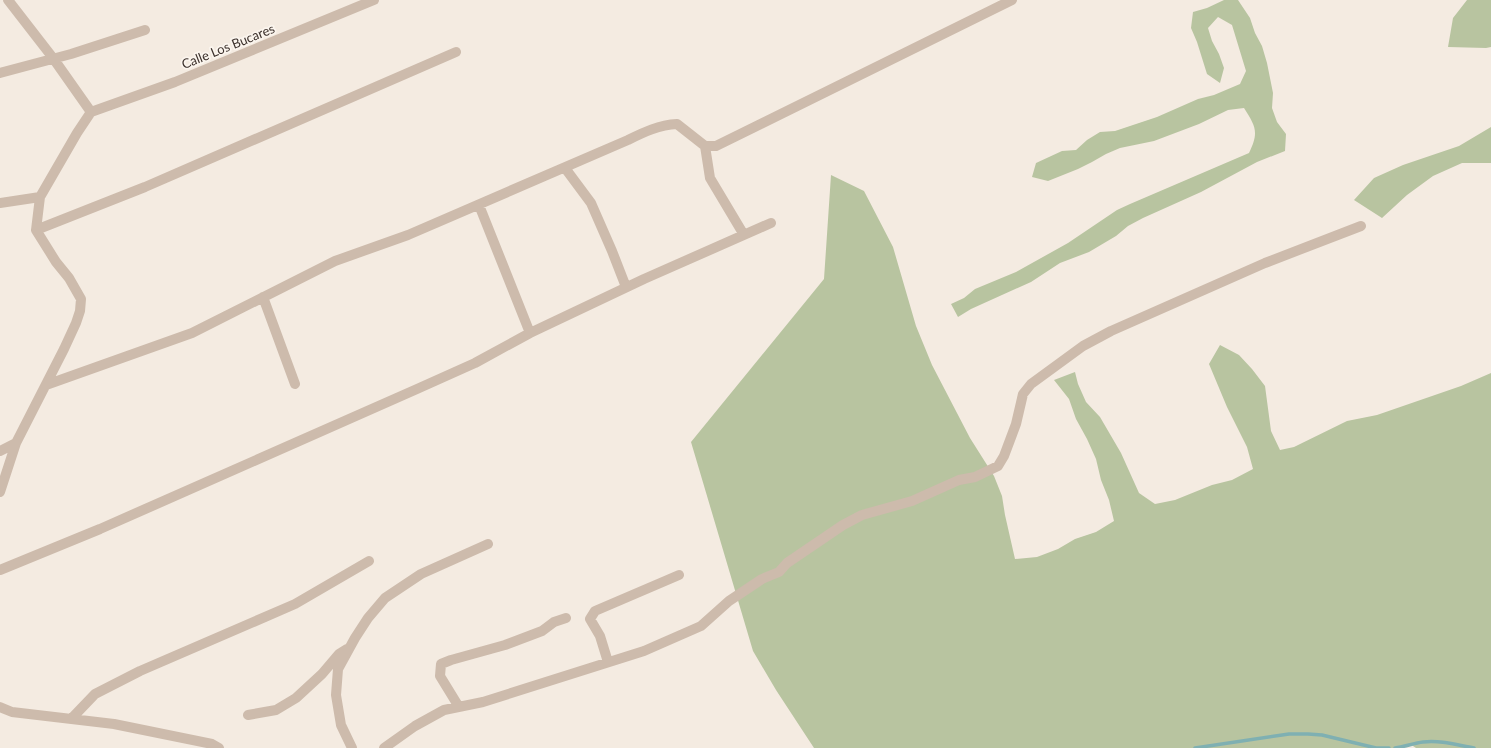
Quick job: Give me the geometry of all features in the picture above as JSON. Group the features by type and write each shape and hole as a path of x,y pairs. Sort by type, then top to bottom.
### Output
{"street":[{"path":"0,492 16,444 76,323 80,311 81,299 69,278 56,262 36,230 40,197 77,133 91,112 53,58 8,0"},
{"name":"Calle Los Bucares","path":"91,112 175,82 374,0"},
{"path":"46,385 192,333 335,261 408,235 565,168 649,130 668,124 677,124 705,146 716,146 1012,0"},
{"path":"0,73 71,54 145,30"},
{"path":"36,230 145,187 456,52"},
{"path":"705,146 710,178 744,235"},
{"path":"565,168 591,203 626,287"},
{"path":"0,203 40,197"},
{"path":"479,205 530,333"},
{"path":"0,570 100,529 425,386 475,363 530,333 626,287 771,223"},
{"path":"384,748 415,726 444,710 483,702 644,651 701,626 730,601 762,579 779,572 787,563 823,537 862,515 912,501 959,480 975,477 998,466 1004,456 1016,424 1023,394 1031,384 1083,346 1111,331 1265,263 1361,226"},
{"path":"263,297 295,384"},
{"path":"0,451 16,444"},
{"path":"352,748 341,725 336,695 338,670 349,648 368,618 385,598 421,574 488,544"},
{"path":"72,718 95,694 140,671 296,604 369,561"},
{"path":"608,662 600,636 590,619 595,611 679,575"},
{"path":"459,707 440,676 441,664 506,645 542,631 554,622 566,618"},
{"path":"248,715 276,710 296,698 322,674 339,654 349,648"},
{"path":"0,707 12,712 114,724 212,744 219,748"}],"green space":[{"path":"1224,0 1238,0 1250,18 1255,33 1262,46 1273,93 1272,108 1277,122 1286,134 1285,151 1257,162 1201,192 1143,218 1128,226 1116,236 1089,252 1060,263 1031,282 971,309 958,317 951,304 964,298 975,289 1016,272 1068,243 1117,210 1249,153 1254,140 1255,130 1244,108 1228,110 1199,124 1154,141 1120,148 1078,169 1048,181 1032,177 1036,163 1062,151 1076,150 1087,140 1100,132 1115,131 1157,117 1198,99 1214,95 1240,84 1246,71 1232,25 1218,17 1208,28 1224,68 1220,83 1207,74 1191,28 1193,12 1207,8"},
{"path":"1467,0 1491,0 1491,47 1448,47 1453,18"},
{"path":"1491,127 1491,163 1462,163 1433,176 1407,195 1382,218 1354,200 1374,178 1403,165 1459,146"},
{"path":"831,175 864,191 893,247 916,326 932,365 970,438 994,476 1002,496 1015,559 1037,557 1058,549 1075,539 1096,532 1114,521 1096,459 1076,419 1069,399 1054,380 1075,372 1078,384 1086,402 1100,417 1121,453 1139,493 1155,504 1175,500 1212,485 1232,480 1253,469 1247,447 1227,407 1209,364 1220,345 1239,355 1265,386 1271,431 1280,450 1294,447 1347,421 1377,415 1461,386 1491,373 1491,748 1416,748 1410,744 1401,748 814,748 776,690 753,651 691,442 824,279"}],"waterway":[{"path":"1195,748 1289,734 1322,735 1376,748 1389,748"},
{"path":"1395,748 1430,742 1449,743 1474,748"}]}
